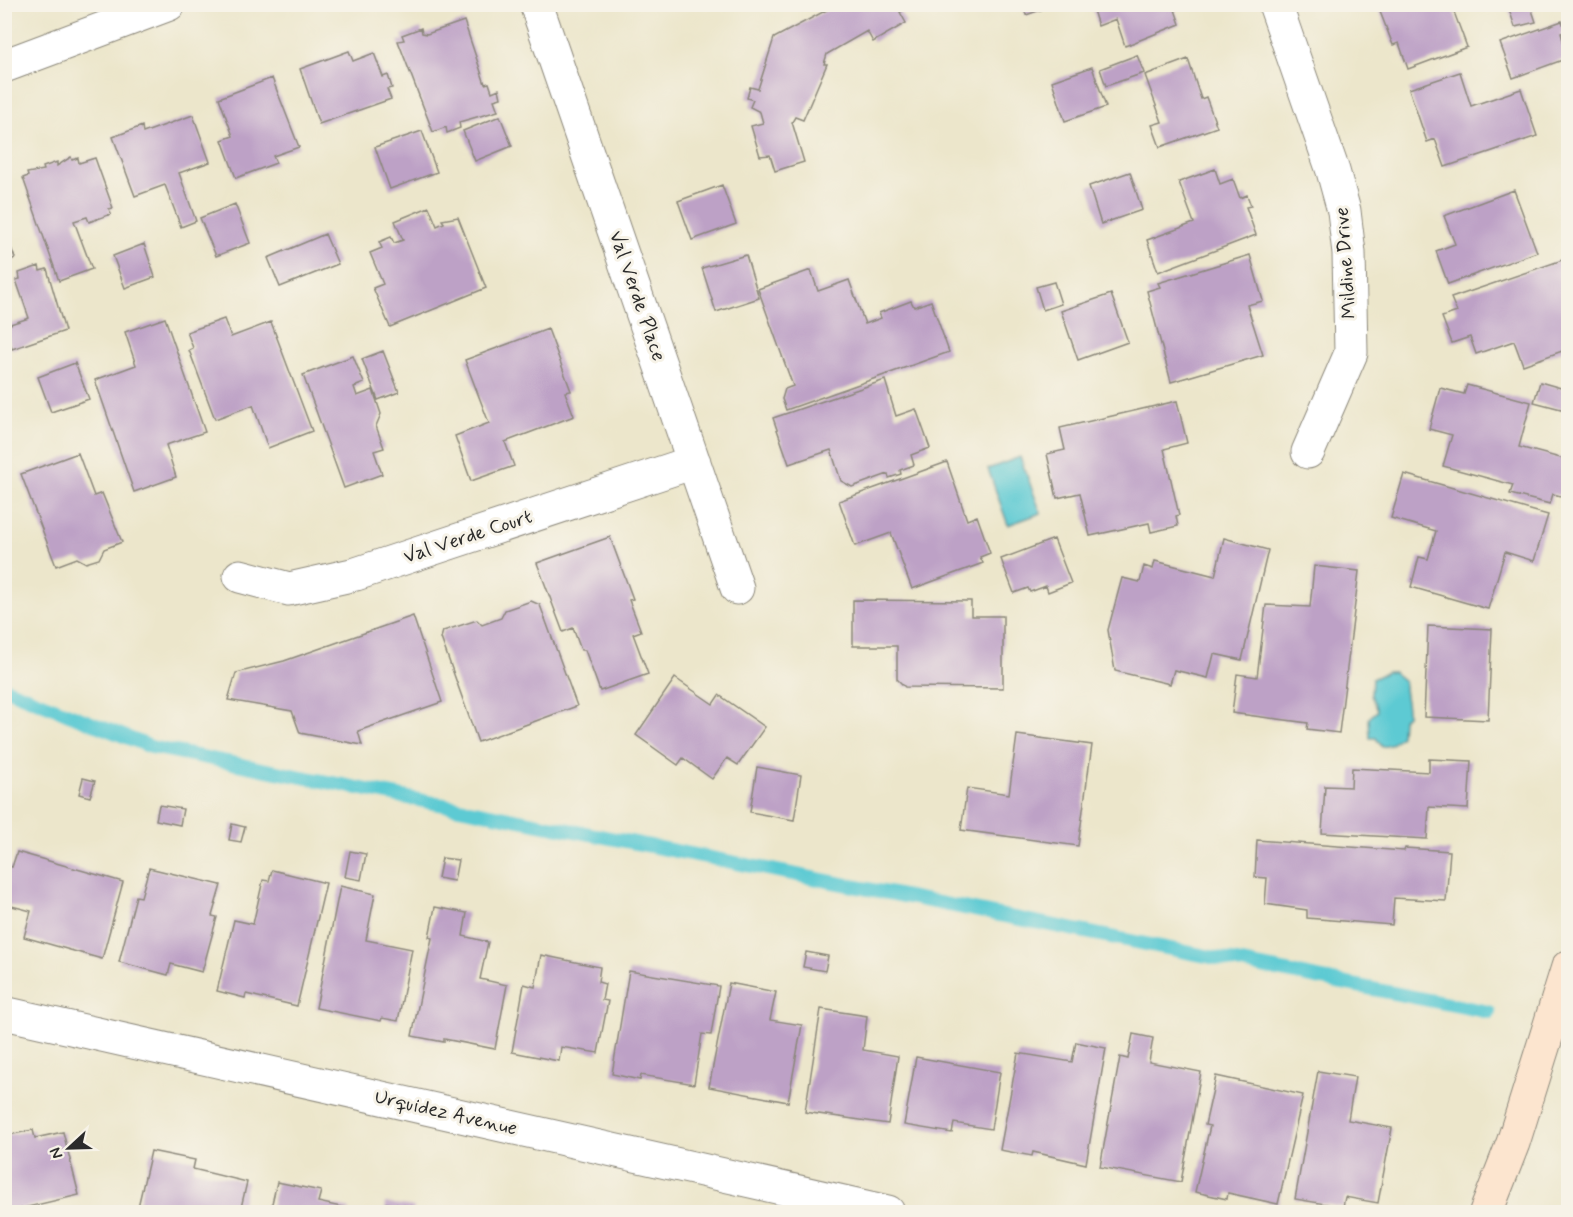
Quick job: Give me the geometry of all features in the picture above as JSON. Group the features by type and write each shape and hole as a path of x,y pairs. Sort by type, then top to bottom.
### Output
{"main road":[{"path":"1486,1212 1514,1143 1569,968"}],"street":[{"path":"4,66 169,4"},
{"name":"Val Verde Place","path":"536,4 737,588"},
{"name":"Mildine Drive","path":"1275,4 1333,171 1344,211 1349,253 1351,353 1308,452"},
{"name":"Val Verde Court","path":"240,576 289,589 356,574 694,462"},
{"name":"Urquidez Avenue","path":"4,1013 888,1212"}],"water":[{"path":"1020,457 1041,513 1008,525 988,469"},
{"path":"1387,672 1393,672 1404,681 1407,715 1402,719 1401,736 1390,745 1382,747 1376,738 1370,738 1369,718 1377,711 1371,695 1372,679"}],"building":[{"path":"1022,4 1055,4 1055,5 1026,15"},
{"path":"1091,4 1173,4 1180,24 1125,46 1116,19 1098,26"},
{"path":"1377,4 1434,4 1435,7 1451,4 1467,47 1408,69 1399,43 1393,45"},
{"path":"1530,4 1536,22 1515,27 1509,9"},
{"path":"836,5 914,5 900,12 906,23 873,42 867,31 827,54 824,64 827,64 803,120 795,117 792,122 804,162 775,171 770,155 760,156 751,126 763,123 760,112 750,107 753,100 747,98 750,87 758,89 774,38"},
{"path":"464,21 485,84 489,83 492,92 499,89 501,98 494,100 498,111 459,122 460,128 447,133 446,127 433,132 398,41 404,40 402,35 421,28 422,33 427,34"},
{"path":"1562,21 1566,32 1561,33 1568,58 1513,78 1500,43"},
{"path":"349,51 353,61 374,53 383,77 388,75 392,88 387,89 391,99 319,124 300,69"},
{"path":"1137,55 1144,73 1106,86 1100,69"},
{"path":"1188,59 1201,99 1206,97 1217,127 1160,147 1152,125 1162,122 1145,75"},
{"path":"1092,67 1106,107 1065,121 1052,81"},
{"path":"1460,72 1471,106 1521,89 1537,136 1445,167 1435,139 1427,142 1409,89"},
{"path":"272,78 299,147 273,156 276,163 236,178 222,140 233,136 219,98"},
{"path":"193,115 210,162 179,173 196,221 181,227 165,185 135,196 113,137 142,126 143,133"},
{"path":"500,116 512,146 475,161 463,131"},
{"path":"422,131 437,172 390,189 375,147"},
{"path":"71,157 72,160 78,158 79,163 95,158 113,208 109,209 111,214 89,222 87,217 74,221 92,269 59,281 23,178 28,176 27,173 44,170 43,167 57,162 57,166"},
{"path":"1215,169 1220,184 1233,179 1240,198 1247,195 1251,206 1246,207 1256,235 1158,272 1147,240 1194,223 1179,182"},
{"path":"1130,172 1142,210 1101,224 1089,186"},
{"path":"722,185 736,224 692,240 678,201"},
{"path":"1514,190 1537,252 1448,284 1436,251 1455,244 1444,216"},
{"path":"235,204 250,243 216,256 200,218"},
{"path":"429,207 437,226 444,223 442,220 458,217 486,288 390,327 373,288 383,284 370,253 382,248 379,242 391,237 394,243 403,240 395,221"},
{"path":"325,234 338,264 280,287 268,258"},
{"path":"8,240 15,258 4,264 4,241"},
{"path":"144,244 155,277 125,288 113,256"},
{"path":"746,255 759,298 716,312 702,268"},
{"path":"1250,255 1263,301 1247,305 1263,355 1171,382 1147,291 1160,287 1158,283"},
{"path":"1568,258 1568,349 1523,365 1514,341 1476,354 1470,337 1452,343 1442,317 1457,312 1451,298"},
{"path":"39,266 40,271 47,269 65,331 12,349 4,326 29,318 16,280 20,279 19,273"},
{"path":"811,270 818,291 849,280 865,324 881,318 879,313 911,301 914,307 931,301 949,352 786,410 782,399 785,389 793,386 758,289"},
{"path":"1054,282 1061,304 1043,310 1036,287"},
{"path":"1111,294 1128,342 1078,360 1061,311"},
{"path":"165,318 205,432 166,445 176,477 134,492 95,380 136,365 125,332"},
{"path":"224,319 231,337 271,322 312,431 268,448 253,405 215,419 189,350 193,348 187,332"},
{"path":"548,329 571,391 565,392 574,416 505,442 514,466 471,481 455,436 489,423 465,360"},
{"path":"383,351 399,392 378,400 362,359"},
{"path":"353,356 364,383 354,387 357,396 373,390 381,414 376,426 384,448 374,451 382,474 344,488 303,375"},
{"path":"75,363 89,399 51,412 38,377"},
{"path":"885,380 896,416 916,409 930,448 911,455 914,465 900,470 901,474 889,478 888,474 852,487 841,481 831,450 789,464 773,418"},
{"path":"1540,382 1568,390 1565,410 1534,402"},
{"path":"1467,385 1531,402 1519,447 1568,460 1568,498 1553,494 1550,504 1510,494 1513,485 1443,466 1452,435 1429,429 1440,388 1464,394"},
{"path":"1177,401 1187,443 1164,449 1179,515 1176,516 1178,526 1151,532 1149,523 1090,536 1080,493 1057,498 1047,454 1065,450 1060,428"},
{"path":"78,453 94,496 102,493 122,542 104,549 99,559 86,563 77,558 56,566 21,474"},
{"path":"947,462 967,520 977,516 990,553 980,557 983,563 912,589 891,533 855,546 839,501"},
{"path":"1404,474 1548,515 1534,561 1505,552 1488,609 1411,587 1419,557 1428,559 1436,531 1391,518"},
{"path":"610,537 633,599 629,600 641,631 633,634 648,674 600,691 585,650 581,650 573,628 563,632 537,563"},
{"path":"1224,538 1268,550 1242,660 1214,654 1208,678 1174,670 1170,684 1115,671 1108,630 1122,578 1140,582 1144,566 1153,569 1155,561 1215,576"},
{"path":"1054,539 1071,583 1048,592 1046,586 1030,592 1028,588 1014,593 1001,559"},
{"path":"1314,566 1359,571 1339,733 1307,729 1308,723 1232,713 1237,674 1257,677 1266,605 1310,607"},
{"path":"853,600 971,601 971,616 1003,616 1003,688 905,687 897,679 897,646 853,646"},
{"path":"531,601 540,605 577,706 478,742 441,638 443,631 477,620 482,625 501,618 505,610"},
{"path":"413,616 442,702 358,731 362,745 300,733 292,711 228,700 236,673 284,661"},
{"path":"1428,626 1492,629 1488,720 1424,717"},
{"path":"675,678 713,704 719,695 765,727 738,765 727,758 712,779 683,758 678,765 636,735"},
{"path":"1017,735 1092,745 1078,846 961,830 967,788 1009,794"},
{"path":"1429,759 1471,761 1468,809 1429,807 1427,839 1322,833 1325,786 1351,787 1352,768 1429,772"},
{"path":"757,767 801,775 794,820 750,812"},
{"path":"83,778 95,781 90,797 79,794"},
{"path":"159,805 183,809 180,825 156,820"},
{"path":"232,824 245,827 241,842 229,840"},
{"path":"1257,840 1404,851 1405,848 1450,851 1446,901 1394,898 1392,925 1307,918 1307,910 1265,904 1267,878 1255,877"},
{"path":"350,851 366,854 361,880 345,877"},
{"path":"17,852 123,882 102,959 24,937 31,911 4,904 7,888 4,887 4,865 12,867"},
{"path":"442,858 458,860 454,881 438,878"},
{"path":"149,868 221,885 212,916 217,917 202,972 171,964 168,975 119,962 136,896 141,897"},
{"path":"272,870 326,883 297,1006 246,994 245,998 217,991 234,920 253,924 263,880 269,881"},
{"path":"340,886 375,894 366,940 412,949 398,1021 382,1018 381,1021 316,1008"},
{"path":"435,907 467,913 463,936 488,942 480,979 507,985 495,1049 444,1039 444,1042 412,1036 432,938 429,937"},
{"path":"806,952 828,956 825,971 803,967"},
{"path":"541,955 600,967 598,982 605,984 602,1000 608,1001 598,1053 561,1047 559,1061 512,1052 524,984 535,987"},
{"path":"629,971 719,986 711,1035 702,1034 694,1084 641,1075 640,1080 612,1074"},
{"path":"729,983 776,992 770,1020 802,1025 788,1102 709,1087"},
{"path":"821,1009 867,1016 863,1050 898,1056 888,1124 805,1112"},
{"path":"1133,1034 1153,1038 1149,1062 1201,1072 1181,1182 1100,1167 1120,1057 1128,1059"},
{"path":"1076,1042 1106,1048 1086,1164 1033,1152 1032,1156 1000,1150 1018,1053 1072,1062"},
{"path":"916,1057 1000,1072 991,1129 954,1123 952,1133 904,1125"},
{"path":"1318,1071 1355,1077 1348,1120 1392,1128 1378,1203 1345,1197 1343,1207 1295,1199"},
{"path":"1216,1076 1303,1095 1278,1204 1228,1193 1227,1199 1195,1192 1210,1126 1205,1125"},
{"path":"33,1130 35,1138 63,1132 79,1195 19,1209 19,1212 4,1212 4,1136"},
{"path":"151,1151 195,1160 193,1169 247,1182 240,1212 162,1212 138,1207"},
{"path":"277,1182 321,1191 318,1202 350,1209 349,1212 270,1212"},
{"path":"386,1203 414,1207 413,1212 385,1212"}],"waterway":[{"path":"4,688 151,747 1489,1012"}]}
